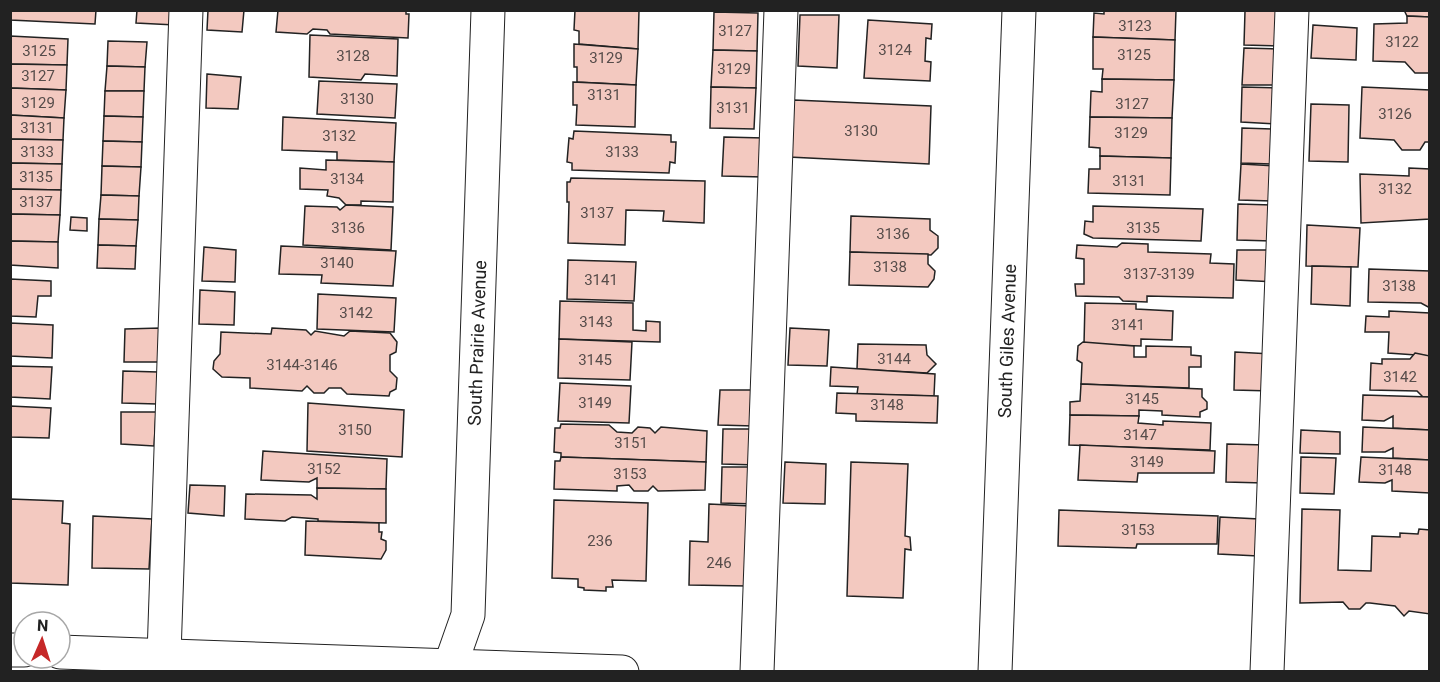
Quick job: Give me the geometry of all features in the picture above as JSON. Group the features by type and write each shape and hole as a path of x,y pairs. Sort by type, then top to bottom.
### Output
{"street":[{"path":"153,661 186,10"},
{"name":"South Prairie Avenue","path":"450,668 468,615 488,10"},
{"path":"757,672 781,10"},
{"name":"South Giles Avenue","path":"995,672 1019,10"},
{"path":"1267,672 1292,10"},
{"path":"72,653 153,661 622,672"}],"building":[{"path":"10,10 96,10 95,24 10,20"},
{"path":"137,10 176,10 175,25 136,23"},
{"path":"208,10 244,10 242,32 207,30"},
{"path":"278,10 406,10 406,14 409,14 408,38 330,34 327,30 313,29 307,34 276,32"},
{"path":"575,10 639,10 638,49 579,44 579,31 574,30"},
{"path":"1104,10 1176,10 1175,40 1093,37 1094,13 1104,14"},
{"path":"1404,10 1430,10 1430,17 1407,16"},
{"path":"1245,11 1281,11 1280,46 1244,45"},
{"path":"714,12 758,13 757,51 713,50"},
{"path":"800,15 839,15 837,68 798,66"},
{"path":"1407,16 1430,17 1430,73 1415,73 1405,62 1373,61 1374,24 1407,23"},
{"path":"868,20 932,24 931,39 926,38 925,61 931,62 930,81 864,78"},
{"path":"1313,25 1357,28 1356,60 1311,58"},
{"path":"310,35 398,39 397,76 365,74 361,80 309,77"},
{"path":"10,36 68,39 67,65 10,64"},
{"path":"1093,37 1175,40 1174,80 1102,79 1103,69 1093,69"},
{"path":"108,41 147,42 145,67 107,66"},
{"path":"574,44 638,49 636,85 577,82 577,67 574,67"},
{"path":"1244,48 1280,49 1279,85 1242,85"},
{"path":"713,50 757,51 756,88 711,87"},
{"path":"10,64 67,65 66,90 10,88"},
{"path":"107,66 145,67 144,91 105,91"},
{"path":"207,74 241,77 238,109 206,108"},
{"path":"1102,79 1174,80 1172,118 1090,117 1091,91 1102,92"},
{"path":"319,81 397,84 395,118 317,114"},
{"path":"573,82 636,85 635,127 576,125 577,105 573,105"},
{"path":"711,87 756,88 754,129 710,128"},
{"path":"1242,87 1278,88 1277,124 1241,122"},
{"path":"1362,87 1430,90 1430,142 1425,142 1420,150 1402,150 1394,140 1360,138"},
{"path":"10,88 66,90 64,118 10,115"},
{"path":"105,91 144,91 143,117 104,116"},
{"path":"794,100 931,106 929,164 789,157"},
{"path":"1311,104 1349,105 1348,162 1309,161"},
{"path":"10,115 64,118 63,140 10,139"},
{"path":"104,116 143,117 142,142 103,141"},
{"path":"283,117 396,123 394,162 337,160 337,152 282,150"},
{"path":"1090,117 1172,118 1171,158 1100,156 1100,148 1089,147"},
{"path":"1242,128 1276,129 1275,164 1241,163"},
{"path":"574,131 671,135 671,142 676,142 675,163 670,162 669,173 572,170 572,163 567,162 569,138 573,139"},
{"path":"724,137 766,138 765,177 722,176"},
{"path":"10,139 63,140 62,164 10,163"},
{"path":"103,141 142,142 141,167 102,166"},
{"path":"1100,156 1171,158 1170,195 1088,193 1089,169 1100,169"},
{"path":"326,160 394,162 393,202 361,201 361,205 346,205 339,198 327,196 328,190 300,189 300,168 326,170"},
{"path":"10,163 62,164 61,190 10,189"},
{"path":"1241,164 1275,166 1274,201 1239,200"},
{"path":"102,166 141,167 139,196 101,195"},
{"path":"1409,168 1430,169 1430,219 1361,223 1360,174 1409,176"},
{"path":"571,178 705,181 704,223 663,221 664,211 626,210 625,245 568,243 567,182 570,182"},
{"path":"10,189 61,190 60,215 10,214"},
{"path":"101,195 139,196 138,220 99,219"},
{"path":"1238,204 1273,205 1272,241 1237,240"},
{"path":"346,205 393,207 391,250 303,245 305,206 337,207 340,210"},
{"path":"1093,206 1203,209 1201,241 1093,238 1084,234 1085,221 1093,222"},
{"path":"10,214 60,215 58,242 10,241"},
{"path":"851,216 930,219 930,230 938,236 938,248 931,255 850,252"},
{"path":"71,217 87,218 87,231 70,230"},
{"path":"99,219 138,220 136,246 98,245"},
{"path":"1307,225 1360,228 1358,267 1306,266"},
{"path":"10,241 58,242 58,268 10,265"},
{"path":"1122,243 1148,244 1148,252 1211,254 1210,263 1234,264 1233,298 1147,296 1147,302 1123,301 1119,297 1076,296 1075,284 1084,284 1084,259 1076,258 1077,245 1117,247"},
{"path":"98,245 136,246 135,269 97,268"},
{"path":"281,246 396,251 393,286 321,283 322,275 279,274"},
{"path":"204,247 236,250 235,282 202,281"},
{"path":"1237,250 1276,250 1275,282 1236,280"},
{"path":"850,252 928,254 928,264 935,271 934,279 928,287 849,285"},
{"path":"568,260 636,262 634,301 567,299"},
{"path":"1312,266 1351,267 1350,306 1311,304"},
{"path":"1369,269 1430,271 1430,308 1421,303 1368,302"},
{"path":"10,279 51,281 51,296 38,296 36,317 10,316"},
{"path":"200,290 235,292 234,325 199,324"},
{"path":"318,294 396,298 394,332 317,329"},
{"path":"560,301 633,303 633,330 646,331 646,321 660,322 660,342 559,339"},
{"path":"1085,303 1136,304 1136,309 1173,311 1172,340 1141,339 1141,346 1084,344"},
{"path":"1389,311 1430,313 1430,356 1388,353 1389,332 1365,332 1366,316 1389,317"},
{"path":"10,323 53,325 52,358 10,356"},
{"path":"160,328 158,362 124,362 125,329"},
{"path":"272,328 306,330 311,335 315,331 344,336 350,331 390,333 397,342 396,352 390,355 390,371 397,378 396,389 390,392 389,396 347,394 341,388 329,388 324,393 314,393 307,386 302,391 250,388 250,378 222,377 213,369 214,361 220,354 221,332 271,334"},
{"path":"790,328 829,330 827,366 788,365"},
{"path":"559,339 632,342 630,380 558,378"},
{"path":"1083,342 1134,346 1134,357 1146,357 1146,346 1191,347 1191,355 1201,356 1201,367 1189,367 1189,388 1081,384 1082,363 1077,360 1078,346"},
{"path":"858,344 926,345 927,355 936,364 927,373 857,369"},
{"path":"1235,352 1273,354 1272,391 1234,390"},
{"path":"1415,353 1430,356 1430,397 1423,397 1417,391 1370,390 1371,363 1382,364 1382,359 1410,359"},
{"path":"10,366 52,367 50,399 10,397"},
{"path":"831,367 935,374 934,396 857,394 858,387 830,386"},
{"path":"123,371 158,372 157,404 122,403"},
{"path":"560,383 631,386 629,423 558,421"},
{"path":"1081,384 1202,389 1202,397 1207,402 1207,409 1200,412 1200,417 1162,415 1162,411 1139,410 1139,416 1070,415 1070,402 1080,401"},
{"path":"720,390 755,390 754,426 718,425"},
{"path":"837,393 938,396 937,423 856,421 856,414 836,413"},
{"path":"1363,395 1430,397 1430,430 1393,428 1393,416 1384,421 1362,420"},
{"path":"308,403 404,410 402,457 307,451"},
{"path":"10,406 51,408 49,438 10,437"},
{"path":"121,412 156,412 154,446 121,444"},
{"path":"1070,415 1139,416 1138,423 1163,425 1163,421 1211,423 1210,450 1069,445"},
{"path":"561,424 609,425 617,432 632,433 638,427 650,428 655,433 661,427 707,431 706,462 561,457 561,453 554,452 555,428 560,428"},
{"path":"1363,427 1430,430 1430,460 1393,458 1393,448 1385,452 1362,452"},
{"path":"723,429 759,429 757,465 722,464"},
{"path":"1301,430 1340,432 1340,454 1300,453"},
{"path":"1227,444 1265,445 1264,483 1226,482"},
{"path":"1080,445 1215,451 1214,473 1138,473 1137,482 1078,480"},
{"path":"263,451 387,459 386,489 317,488 317,478 309,482 261,480"},
{"path":"561,457 706,462 705,490 658,491 653,486 648,491 634,491 629,485 617,486 617,491 554,489 555,461 560,461"},
{"path":"1301,457 1336,458 1334,494 1300,493"},
{"path":"1361,457 1430,460 1430,493 1392,491 1392,480 1385,483 1359,482"},
{"path":"785,462 826,464 825,504 783,503"},
{"path":"851,462 908,464 905,536 910,537 911,550 905,549 903,598 847,596"},
{"path":"722,467 757,467 756,504 721,503"},
{"path":"190,485 225,486 224,516 188,513"},
{"path":"317,488 386,489 386,523 318,521 318,519 292,517 285,521 245,519 246,494 311,495 317,499"},
{"path":"10,499 63,501 62,523 70,524 68,585 10,583"},
{"path":"554,500 648,503 646,581 612,580 613,587 606,587 606,591 584,590 578,587 578,579 552,578"},
{"path":"709,504 750,506 748,586 689,585 690,541 708,542"},
{"path":"1302,509 1340,510 1338,570 1371,571 1372,536 1400,537 1400,533 1418,534 1419,529 1430,530 1430,614 1409,611 1404,616 1395,606 1370,603 1366,603 1360,609 1349,609 1343,602 1300,603"},
{"path":"1059,510 1218,516 1217,544 1137,544 1136,548 1058,546"},
{"path":"93,516 152,519 149,569 92,568"},
{"path":"1220,517 1259,519 1258,556 1218,554"},
{"path":"306,521 379,523 379,532 382,532 381,539 386,541 386,550 381,559 305,555"}]}
